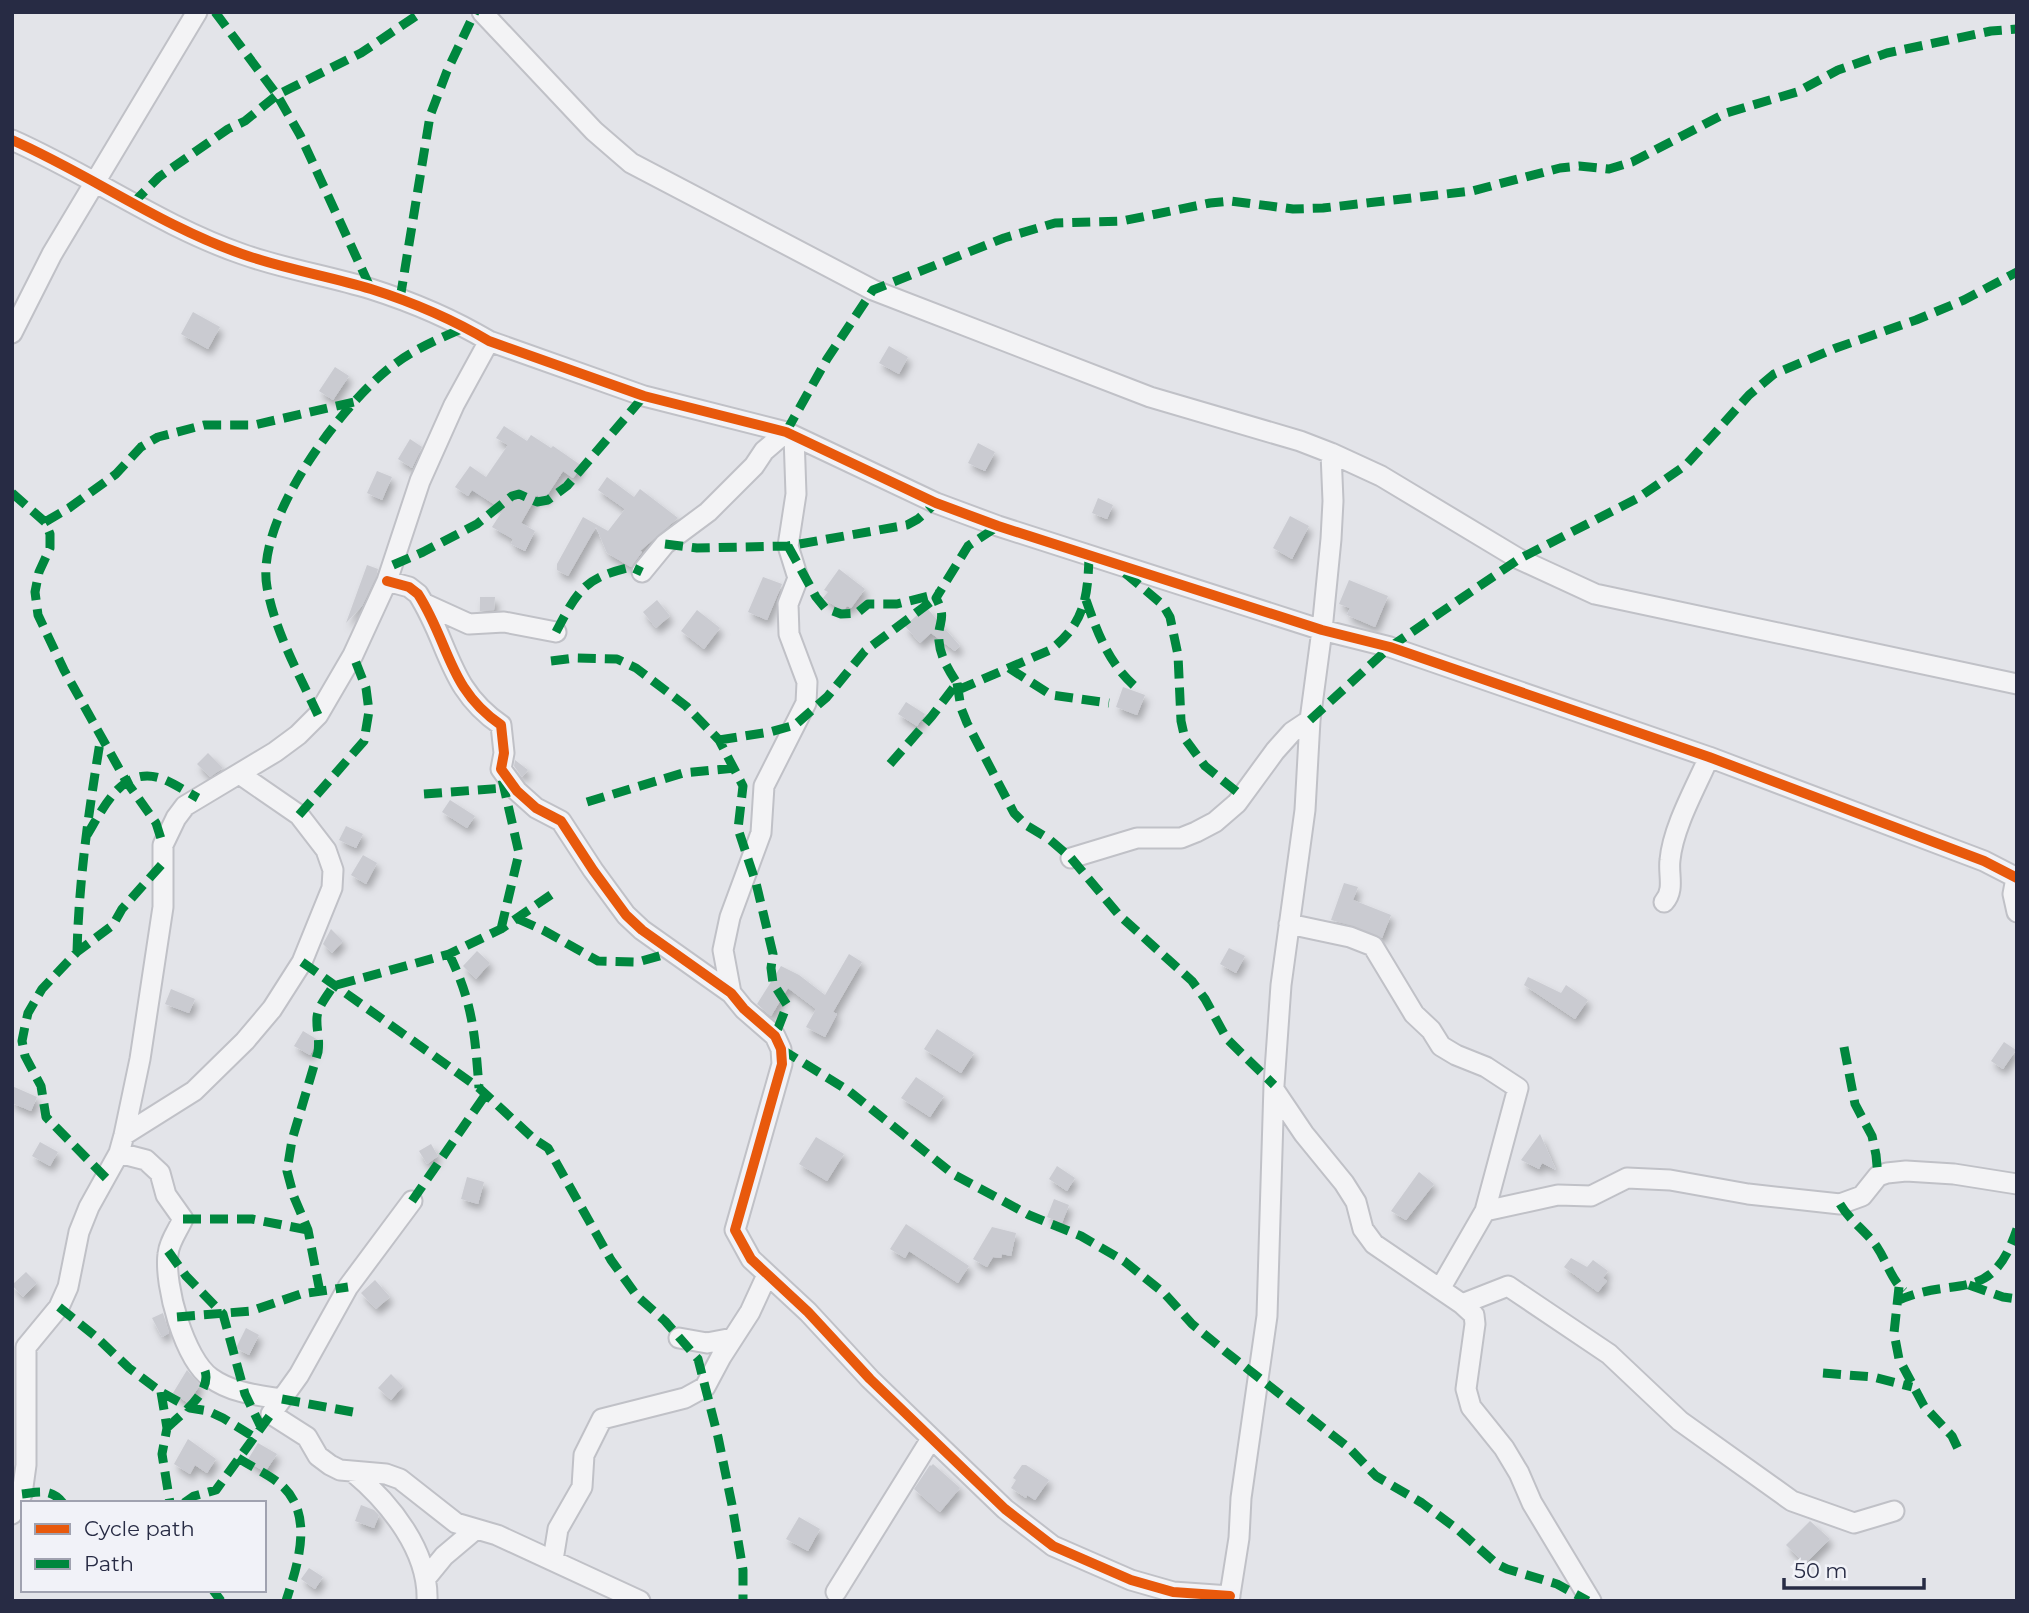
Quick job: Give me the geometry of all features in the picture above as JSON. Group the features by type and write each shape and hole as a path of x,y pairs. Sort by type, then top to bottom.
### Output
{"street":[{"path":"12,333 52,254 197,12"},
{"path":"482,12 594,131 631,163 873,290 1150,397 1300,441 1331,453 1381,476 1519,559 1595,594 2017,684"},
{"path":"12,140 47,155 94,183 194,235 244,255 400,299 466,327 489,341 644,396 790,434 936,503 986,521 1322,629 1390,647 1709,757 1984,861 2017,878 2013,894 2017,912"},
{"path":"12,1514 22,1494 26,1465 19,1348 59,1307 68,1287 79,1232 122,1144 140,1059 163,907 163,845 176,818 186,806 241,775 298,736 318,715 353,655 387,581 420,481 454,405 489,341"},
{"path":"642,572 665,544 708,512 754,466 764,451 790,434"},
{"path":"731,993 723,950 730,917 761,833 764,786 806,703 807,682 789,634 788,604 798,578 788,546 796,495 790,434"},
{"path":"387,581 409,587 418,594 467,695 482,713 501,725 504,753 501,769 510,783 536,808 561,821 626,915 642,930 731,993 744,1009 775,1036 781,1049 782,1064 735,1230 751,1259 808,1312 870,1379 1004,1509 1053,1546 1131,1580 1173,1592 1230,1598 1239,1538 1241,1498 1267,1316 1281,985 1305,810 1310,720 1334,501 1331,453"},
{"path":"425,604 469,624 503,622 556,632"},
{"path":"1071,858 1137,838 1181,838 1215,822 1237,803 1292,732 1310,720"},
{"path":"1664,902 1671,888 1670,860 1677,832 1709,757"},
{"path":"122,1144 194,1091 245,1041 272,1009 302,962 332,888 333,870 326,850 299,815 241,775"},
{"path":"1289,924 1350,937 1373,946 1414,1014 1441,1046 1455,1055 1486,1067 1518,1088 1485,1211 1440,1289"},
{"path":"1275,1091 1304,1135 1344,1183 1356,1202 1363,1230 1374,1244 1474,1315 1466,1390 1471,1408 1520,1472 1532,1503 1591,1601"},
{"path":"122,1144 160,1173 166,1195 183,1219 168,1251 168,1283 189,1347 205,1371 218,1382 245,1394 282,1399"},
{"path":"1485,1211 1558,1195 1591,1196 1627,1178 1670,1180 1748,1194 1840,1204 1862,1196 1878,1176 1887,1173 1906,1171 1954,1174 2017,1184"},
{"path":"412,1201 348,1287 299,1375 271,1415 307,1437 318,1456 330,1465 353,1472 386,1474 400,1479 456,1523 497,1535 553,1560 613,1595 640,1601"},
{"path":"553,1560 558,1529 582,1487 584,1455 602,1419 685,1398 705,1387 750,1312 767,1275"},
{"path":"1462,1304 1508,1286 1609,1354 1681,1420 1792,1501 1854,1523 1894,1511"},
{"path":"679,1338 707,1343 733,1338"},
{"path":"836,1592 932,1439"},
{"path":"353,1472 372,1488 400,1523 422,1564 427,1601"},
{"path":"426,1578 444,1556 476,1529"}],"building":[{"path":"193,312 220,327 208,349 181,334"},
{"path":"889,346 908,357 899,374 879,363"},
{"path":"335,367 349,376 333,400 319,391"},
{"path":"504,426 527,441 531,435 551,448 553,446 582,466 573,478 563,471 544,500 537,495 521,523 535,531 525,551 511,544 513,539 492,527 503,510 472,490 468,496 455,487 470,466 486,477 508,445 496,438"},
{"path":"410,439 422,447 412,468 398,459"},
{"path":"978,443 995,452 985,471 968,463"},
{"path":"377,471 392,477 382,500 367,493"},
{"path":"607,477 634,497 640,489 678,518 640,551 642,552 631,567 607,553 596,527 568,576 557,570 557,564 583,517 608,531 625,509 598,490"},
{"path":"1098,498 1113,505 1107,519 1092,513"},
{"path":"1290,516 1309,526 1292,559 1273,548"},
{"path":"367,565 378,569 376,577 362,606 346,623"},
{"path":"839,569 865,589 851,608 847,606 843,611 823,598 828,592 824,590"},
{"path":"763,577 782,584 767,620 748,612"},
{"path":"1349,580 1388,596 1375,627 1347,615 1350,608 1339,604"},
{"path":"480,597 495,597 494,610 480,611"},
{"path":"657,600 670,616 656,628 643,612"},
{"path":"926,607 960,646 955,651 931,633 920,643 905,626"},
{"path":"697,610 720,628 704,649 681,631"},
{"path":"1123,687 1145,695 1137,715 1116,707"},
{"path":"906,702 925,714 917,726 898,714"},
{"path":"208,753 223,768 210,777 197,764"},
{"path":"515,760 528,770 522,777 514,766"},
{"path":"450,800 475,816 467,828 442,812"},
{"path":"346,826 363,834 356,848 339,840"},
{"path":"363,855 377,863 366,884 351,875"},
{"path":"1344,883 1358,887 1353,900 1391,915 1382,938 1331,920"},
{"path":"331,929 343,941 332,953 323,944"},
{"path":"1229,948 1245,956 1236,973 1220,964"},
{"path":"477,951 490,963 476,979 463,966"},
{"path":"849,954 862,962 833,1012 837,1014 825,1037 806,1027 816,1009 788,988 771,1016 757,1004 781,966 799,975 825,995"},
{"path":"1528,977 1561,993 1566,985 1588,1000 1575,1019 1524,985"},
{"path":"171,989 195,999 189,1013 165,1004"},
{"path":"937,1029 974,1053 961,1073 924,1049"},
{"path":"303,1031 318,1040 310,1055 294,1046"},
{"path":"2004,1042 2016,1050 2003,1069 1991,1061"},
{"path":"916,1077 944,1096 930,1117 901,1098"},
{"path":"12,1086 37,1097 31,1111 12,1103"},
{"path":"1540,1134 1556,1170 1542,1163 1539,1169 1521,1160"},
{"path":"816,1137 844,1154 827,1181 799,1164"},
{"path":"40,1142 58,1152 50,1166 32,1156"},
{"path":"431,1144 438,1156 427,1164 419,1151"},
{"path":"1057,1166 1075,1178 1067,1191 1049,1179"},
{"path":"1419,1172 1434,1184 1406,1220 1391,1211"},
{"path":"467,1177 484,1182 478,1204 461,1199"},
{"path":"1054,1199 1069,1205 1062,1223 1047,1217"},
{"path":"906,1224 969,1266 958,1283 909,1251 905,1258 890,1249"},
{"path":"992,1227 1016,1233 1011,1256 1002,1254 1001,1258 993,1257 987,1267 973,1259"},
{"path":"1571,1258 1587,1267 1593,1260 1608,1271 1603,1278 1607,1281 1598,1292 1564,1267"},
{"path":"26,1272 37,1283 23,1297 12,1285"},
{"path":"375,1280 390,1297 376,1309 361,1293"},
{"path":"163,1313 169,1333 162,1337 152,1318"},
{"path":"246,1328 259,1335 249,1355 236,1348"},
{"path":"187,1370 200,1385 188,1403 173,1393"},
{"path":"391,1374 403,1386 391,1400 378,1388"},
{"path":"188,1439 216,1459 207,1473 195,1465 190,1474 174,1464"},
{"path":"258,1443 277,1454 265,1472 247,1461"},
{"path":"933,1464 960,1488 940,1512 914,1489"},
{"path":"1022,1465 1049,1480 1035,1500 1027,1495 1026,1498 1011,1488 1016,1480 1013,1478"},
{"path":"361,1505 379,1515 374,1528 355,1521"},
{"path":"799,1517 820,1529 808,1551 786,1539"},
{"path":"1810,1521 1830,1539 1805,1564 1786,1545"},
{"path":"309,1568 323,1577 315,1589 301,1579"}],"marked path":[{"path":"215,12 277,95 300,135 371,289"},
{"path":"132,204 159,177 228,129 245,121 277,95 361,53 422,12"},
{"path":"400,299 430,116 447,71 475,12"},
{"path":"786,432 827,359 873,290 1004,238 1055,223 1122,221 1210,203 1231,201 1293,209 1323,208 1472,191 1560,168 1579,166 1609,169 1632,162 1726,113 1797,92 1838,70 1887,53 1991,31 2017,29"},
{"path":"1310,720 1390,647 1519,559 1638,498 1686,465 1749,395 1774,374 1964,300 2017,272"},
{"path":"318,715 288,652 271,604 267,587 267,560 274,531 304,469 324,439 367,388 405,357 466,327"},
{"path":"393,565 477,524 512,496 519,494 537,502 548,500 567,486 644,396"},
{"path":"45,522 116,474 141,447 158,437 204,425 254,425 354,402"},
{"path":"12,493 45,522 50,534 50,548 39,572 35,592 38,615 64,670 126,781 156,823 163,845"},
{"path":"665,544 697,548 788,546 907,525 936,503"},
{"path":"890,764 957,683 941,652 941,612 936,598 968,546 998,526"},
{"path":"788,546 816,597 825,608 841,614 857,613 868,604 897,604 937,594"},
{"path":"958,690 1050,650 1062,640 1071,630 1082,608 1089,555"},
{"path":"556,632 577,596 592,581 631,567 642,572"},
{"path":"1125,573 1163,605 1170,617 1178,655 1181,721 1185,739 1205,766 1242,796"},
{"path":"719,740 795,725 827,697 865,651 936,598"},
{"path":"1086,600 1100,637 1112,659 1138,689"},
{"path":"299,815 364,741 369,711 366,688 353,655"},
{"path":"551,661 575,658 617,659 636,668 686,706 719,740 743,786 738,829 756,883 773,954 773,983 787,1005 775,1036"},
{"path":"1009,668 1051,695 1109,703"},
{"path":"957,683 961,708 967,723 1014,813 1071,858 1119,915 1192,981 1227,1039 1274,1085"},
{"path":"77,952 85,844 101,736"},
{"path":"587,802 683,773 735,768"},
{"path":"87,835 116,791 137,777 163,779 198,798"},
{"path":"501,929 519,853 502,779"},
{"path":"424,794 504,788"},
{"path":"106,1178 46,1117 41,1086 25,1056 22,1041 28,1013 42,989 77,952 113,925 122,909 163,863"},
{"path":"320,1292 308,1230 294,1197 287,1171 292,1140 318,1052 317,1017 323,1001 333,986 449,954 501,929 552,894"},
{"path":"518,919 598,961 638,962 673,952"},
{"path":"449,954 472,1020 479,1088"},
{"path":"302,962 479,1088 534,1139 548,1148 611,1260 637,1296 665,1321 698,1359 732,1505 743,1570 743,1601"},
{"path":"1844,1047 1855,1104 1872,1136 1878,1176"},
{"path":"781,1049 849,1091 953,1174 1029,1215 1081,1236 1124,1261 1165,1294 1192,1324 1349,1448 1376,1476 1422,1503 1497,1564 1557,1584 1588,1601"},
{"path":"412,1201 486,1094"},
{"path":"1840,1204 1877,1247 1892,1276 1904,1291"},
{"path":"183,1219 252,1219 308,1230"},
{"path":"1897,1301 1918,1293 1983,1279 1996,1269 2007,1253 2017,1229"},
{"path":"168,1251 186,1276 223,1314 245,1394 261,1427"},
{"path":"1969,1285 2017,1299"},
{"path":"177,1317 251,1311 301,1294 348,1287"},
{"path":"1899,1287 1894,1333 1899,1359 1924,1406 1952,1436 1961,1455"},
{"path":"59,1307 161,1392 190,1408 208,1411 223,1418 254,1437"},
{"path":"167,1428 199,1395 204,1387 205,1371"},
{"path":"1823,1373 1873,1377 1912,1387"},
{"path":"161,1392 167,1428 162,1454 170,1501"},
{"path":"282,1399 353,1412"},
{"path":"187,1501 194,1496 216,1490 271,1414"},
{"path":"238,1458 280,1484 291,1496 297,1509 301,1540 286,1601"},
{"path":"22,1494 49,1493 61,1501"},
{"path":"214,1592 221,1601"}],"cycle path":[{"path":"12,140 154,215 242,254 386,294 446,318 489,341 644,396 786,432 936,503 998,526 1322,630 1390,647 1709,757 1984,861 2017,878"},
{"path":"387,581 409,587 418,594 460,681 470,696 501,725 504,753 501,769 517,791 536,808 561,821 626,915 642,930 731,993 744,1009 775,1036 781,1049 782,1064 735,1230 751,1259 808,1312 870,1379 1005,1509 1053,1546 1131,1580 1173,1592 1230,1596"}]}
